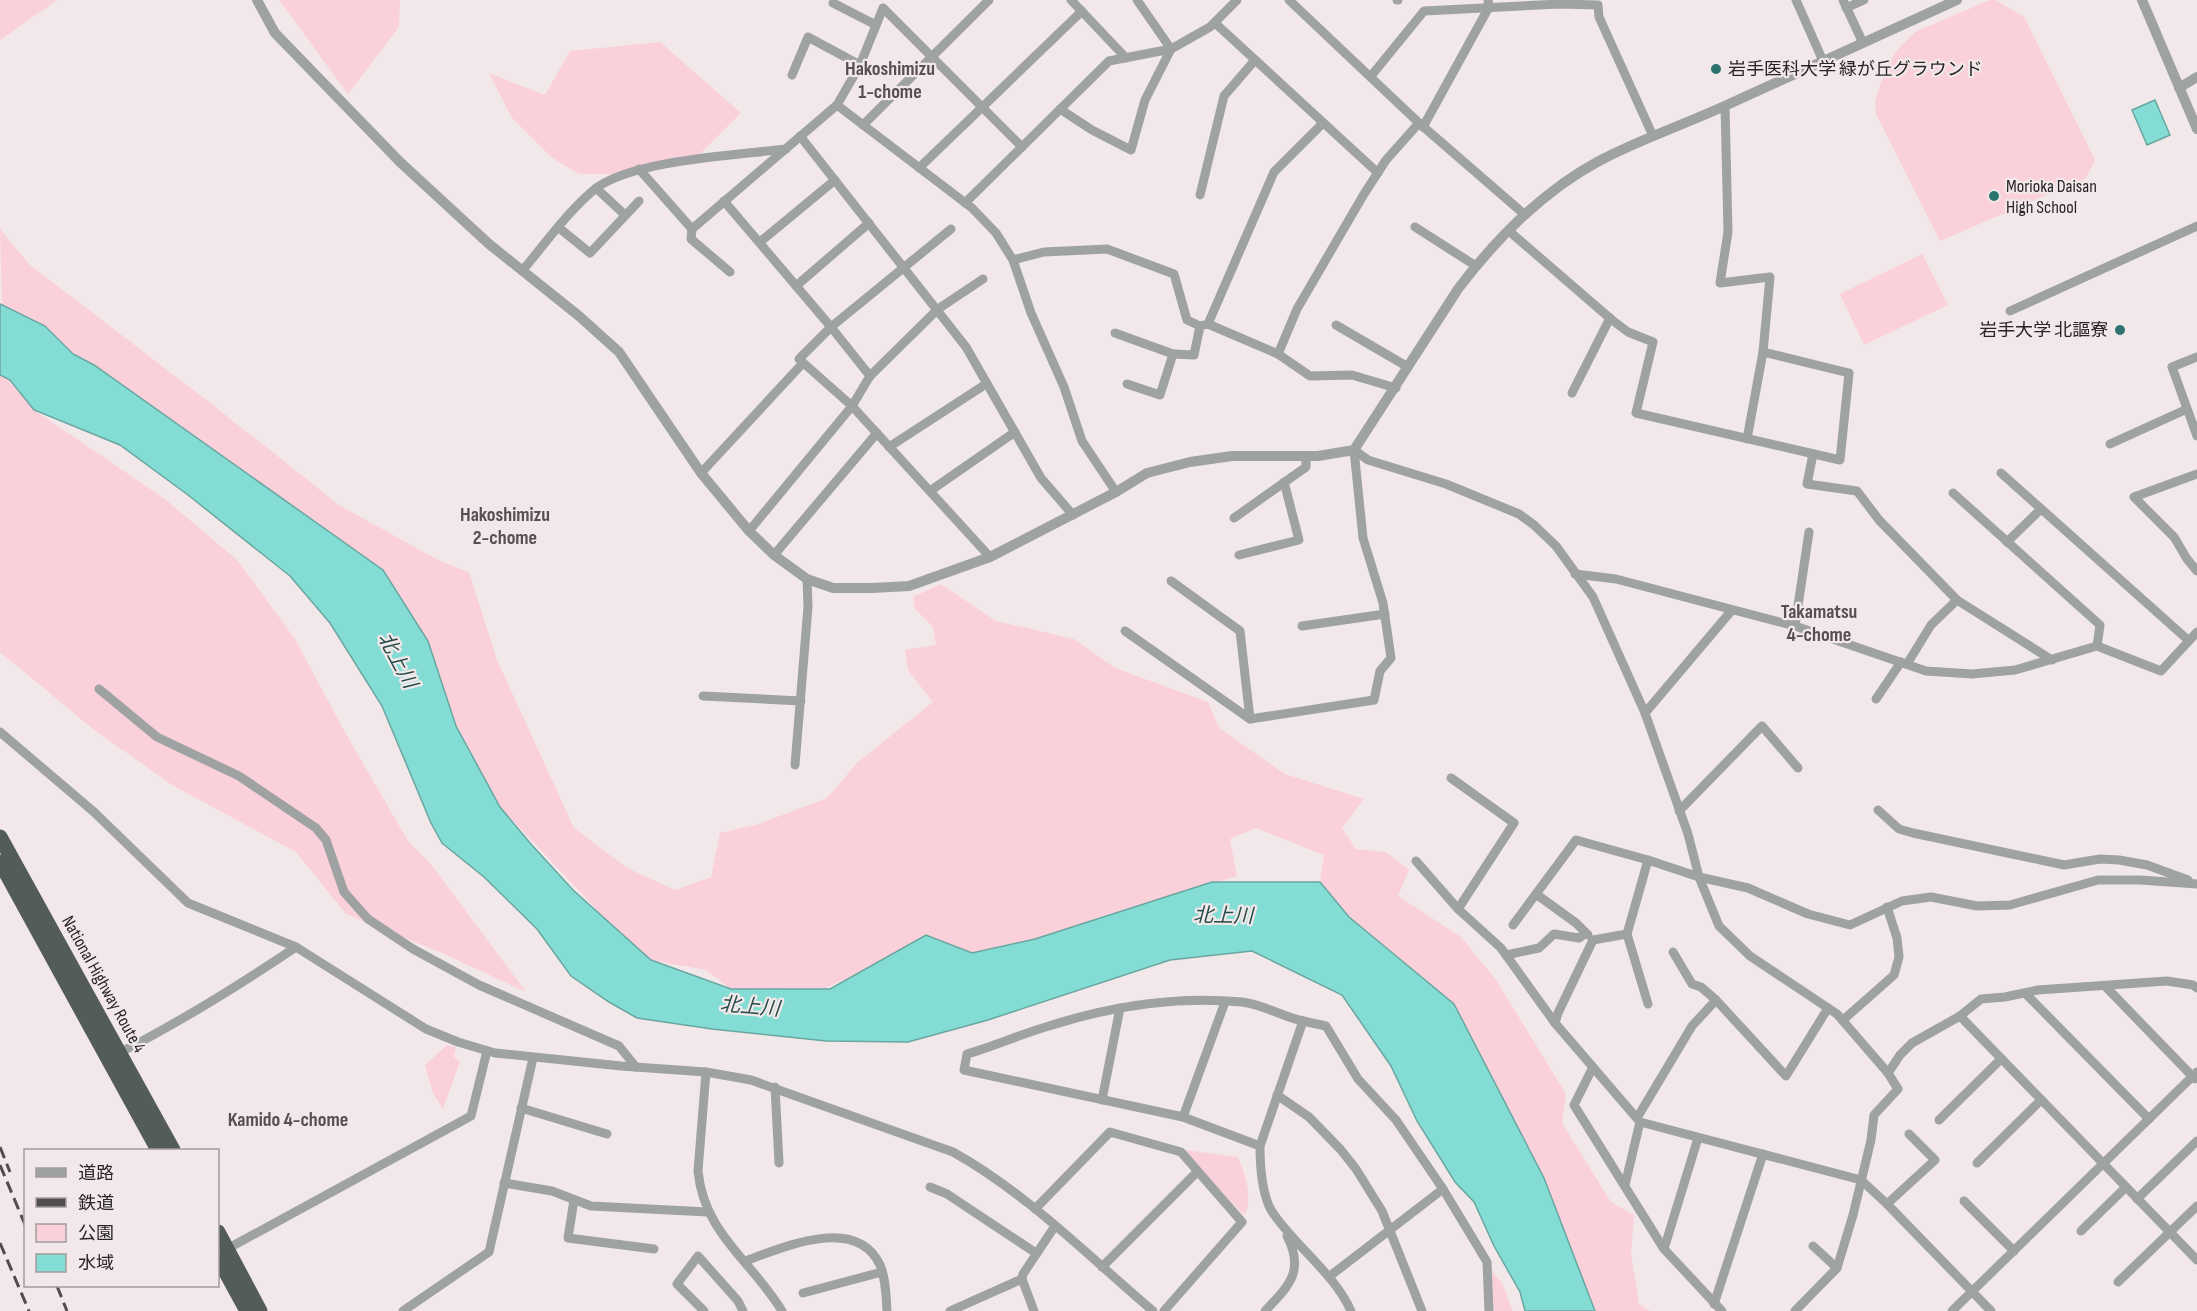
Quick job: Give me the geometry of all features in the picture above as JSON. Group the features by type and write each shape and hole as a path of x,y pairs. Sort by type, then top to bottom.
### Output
{"highway":[{"name":"National Highway Route 4","path":"0,837 114,1055 158,1149"},
{"name":"National Highway Route 4","path":"0,862 172,1149"},
{"path":"219,1238 222,1254 247,1311"},
{"path":"222,1254 260,1311"}],"street":[{"path":"257,0 275,33 400,162 489,244 579,316 619,352 701,473 749,531 774,555 807,579 833,588 909,586 990,557 1116,492 1147,473 1190,462 1232,456 1306,456 1354,450 1368,460 1446,484 1519,514 1534,525 1556,546 1593,597 1645,713 1688,834 1698,877 1719,926 1750,956 1843,1020 1888,1073 1898,1089 1874,1115 1853,1215 1837,1268 1795,1311"},
{"path":"863,125 989,0"},
{"path":"1071,0 1126,58"},
{"path":"1137,0 1171,49"},
{"path":"965,203 1109,61 1171,49 1215,23 1237,0"},
{"path":"1290,0 1421,125 1524,214"},
{"path":"1796,0 1823,61"},
{"path":"1863,43 1845,4 1864,0"},
{"path":"1125,631 1250,718 1374,700 1380,671 1391,658 1385,614 1363,538 1354,450 1458,289 1476,266 1524,214 1598,161 1957,0"},
{"path":"2142,0 2197,129"},
{"path":"833,3 876,25"},
{"path":"1371,76 1424,11 1488,3 1597,3 1599,16 1653,136"},
{"path":"1278,354 1297,309 1378,173 1386,160 1421,125 1488,3"},
{"path":"730,272 691,239 692,229 837,105 860,65 883,8 1022,147"},
{"path":"919,168 1082,11"},
{"path":"1215,23 1378,173"},
{"path":"792,75 808,37 860,65"},
{"path":"1060,109 1092,130 1131,150 1145,100 1171,49"},
{"path":"1200,195 1224,96 1255,60"},
{"path":"2179,88 2197,77"},
{"path":"837,105 972,208 996,233 1013,260 1031,313 1064,387 1082,441 1116,492"},
{"path":"1725,106 1728,232 1720,283 1770,277 1763,352 1747,439"},
{"path":"1114,333 1173,354 1194,355 1204,325 1274,172 1323,123"},
{"path":"800,136 966,347 1041,478 1073,515"},
{"path":"522,271 558,227 596,188 631,171 786,149"},
{"path":"639,169 692,229"},
{"path":"760,242 835,180"},
{"path":"596,188 625,215"},
{"path":"558,227 590,253 639,201"},
{"path":"724,201 870,376"},
{"path":"796,286 869,223"},
{"path":"2010,311 2197,226"},
{"path":"1415,227 1476,266"},
{"path":"951,230 831,327 799,359 852,406 990,557"},
{"path":"1509,231 1628,332 1653,342 1636,413 1840,460 1849,373 1763,352"},
{"path":"1013,260 1044,252 1107,249 1174,274 1187,320 1278,354 1310,376 1352,375 1396,388"},
{"path":"749,531 852,406 870,376 938,309 983,279"},
{"path":"1572,393 1610,318"},
{"path":"1336,325 1408,367"},
{"path":"1127,384 1160,395 1173,354"},
{"path":"2197,357 2172,367 2197,436"},
{"path":"701,473 803,363"},
{"path":"889,447 986,384"},
{"path":"2110,444 2187,409"},
{"path":"930,491 1015,432"},
{"path":"774,555 877,433"},
{"path":"1813,454 1807,484 1857,491 1879,520 1957,600 2052,660"},
{"path":"1234,518 1306,467 1306,456"},
{"path":"2001,473 2188,640"},
{"path":"2197,474 2134,497 2174,537 2197,571"},
{"path":"1239,555 1299,540 1284,482"},
{"path":"1953,493 2100,625 2097,646"},
{"path":"2007,542 2041,508"},
{"path":"1795,626 1809,532"},
{"path":"1575,574 1616,579 1795,626 1926,671 1972,674 2015,670 2090,646 2097,646 2161,671 2197,632"},
{"path":"795,765 808,607 807,579"},
{"path":"1171,580 1240,631 1250,718"},
{"path":"1876,699 1931,625 1957,600"},
{"path":"1645,713 1732,610"},
{"path":"1302,626 1385,614"},
{"path":"99,689 157,737 239,776 316,828 326,840 344,892 368,919 413,949 479,985 619,1046 636,1067"},
{"path":"703,696 801,701"},
{"path":"1679,811 1762,726 1798,768"},
{"path":"0,732 94,812 188,903 296,947 426,1029 487,1051 533,1058 706,1072 751,1080 953,1152 982,1168 1035,1209 1153,1311"},
{"path":"1451,778 1514,823 1458,909"},
{"path":"1878,810 1899,828 1913,834 2064,865 2100,859 2138,863 2197,884"},
{"path":"1513,925 1576,840 1698,877 1748,888 1808,914 1850,925 1902,901 1931,897 1977,906 2010,905 2098,880 2197,884"},
{"path":"1648,860 1627,934 1648,1004"},
{"path":"1416,861 1458,909 1506,955 1555,1023 1639,1120 1698,1138 1861,1180 1990,1311"},
{"path":"1536,894 1576,923 1593,940"},
{"path":"1843,1020 1894,975 1899,957 1897,938 1887,908"},
{"path":"1506,955 1539,948 1554,934 1579,938 1586,933"},
{"path":"1593,940 1627,934"},
{"path":"1555,1023 1593,940"},
{"path":"114,1055 144,1040 296,947"},
{"path":"1673,952 1692,984 1701,987 1716,1000 1786,1076 1828,1008"},
{"path":"1888,1073 1900,1055 1912,1043 1960,1016 1982,999 2038,990 2167,981 2193,985 2197,988"},
{"path":"1952,1311 2196,1076 2105,986"},
{"path":"2025,993 2149,1119"},
{"path":"1260,1146 1183,1117 964,1070 967,1054 1065,1021 1160,1001 1198,999 1244,1002 1284,1017 1326,1026 1358,1079 1396,1120 1443,1189 1487,1262 1489,1311"},
{"path":"1624,1185 1639,1120 1692,1026 1716,1000"},
{"path":"1183,1117 1225,1002"},
{"path":"1102,1100 1120,1008"},
{"path":"1960,1016 2197,1260"},
{"path":"1303,1021 1260,1146 1260,1166 1265,1195 1270,1208 1318,1267 1330,1276 1343,1294 1351,1311"},
{"path":"222,1254 471,1116 487,1051"},
{"path":"403,1311 489,1252 533,1058"},
{"path":"1939,1120 2001,1059"},
{"path":"1593,1067 1574,1105 1664,1249 1722,1311"},
{"path":"706,1072 698,1171 699,1185 708,1212 720,1234 774,1298 782,1311"},
{"path":"775,1088 779,1163"},
{"path":"1277,1095 1309,1117 1341,1150 1371,1191 1382,1211 1422,1311"},
{"path":"1977,1163 2041,1100"},
{"path":"521,1107 607,1134"},
{"path":"1035,1209 1110,1132 1181,1152 1242,1222 1164,1311"},
{"path":"1887,1204 1935,1160 1909,1134"},
{"path":"1664,1249 1698,1138"},
{"path":"2137,1199 2197,1141"},
{"path":"1714,1304 1763,1155"},
{"path":"1102,1266 1197,1172"},
{"path":"504,1183 552,1191 591,1206 708,1212"},
{"path":"930,1187 947,1194 1036,1253"},
{"path":"2081,1231 2126,1187"},
{"path":"1330,1276 1443,1189"},
{"path":"574,1200 568,1238 654,1249"},
{"path":"1964,1201 2014,1251"},
{"path":"2118,1282 2197,1206"},
{"path":"1265,1311 1290,1284 1294,1273 1294,1250 1279,1221"},
{"path":"1034,1311 1022,1279 1023,1274 1055,1226"},
{"path":"745,1262 792,1244 814,1239 845,1239 871,1252 882,1272 887,1311"},
{"path":"1813,1246 1837,1268"},
{"path":"704,1311 677,1284 698,1256 738,1301 743,1311"},
{"path":"803,1293 882,1272"},
{"path":"950,1311 1022,1279"}],"green space":[{"path":"0,0 57,0 0,40"},
{"path":"279,0 400,0 399,27 348,94"},
{"path":"1990,0 1996,0 2024,17 2095,160 2086,178 1940,241 1876,114 1875,101 1894,54 1915,32"},
{"path":"660,42 741,113 697,157 613,174 579,174 551,157 512,118 489,73 545,95 570,51"},
{"path":"0,229 30,265 339,505 440,561 469,572 497,660 574,828 627,868 675,890 711,877 720,833 759,824 827,798 857,763 933,702 908,670 905,650 936,645 933,627 915,609 913,597 941,584 996,621 1074,639 1115,668 1208,702 1219,728 1285,774 1364,799 1342,828 1356,849 1386,852 1409,870 1398,896 1461,937 1496,980 1566,1094 1562,1123 1611,1202 1634,1215 1631,1254 1639,1304 1650,1311 1595,1311 1544,1178 1454,1004 1349,917 1320,882 1324,855 1256,828 1230,839 1237,876 1112,913 1035,939 972,953 925,935 866,970 825,988 731,989 706,970 651,960 617,931 500,807 456,726 428,641 383,570 94,365 73,354 45,326 2,305"},
{"path":"1922,254 1948,305 1864,345 1840,294"},
{"path":"0,375 10,380 34,410 165,499 238,561 295,639 346,734 408,841 430,863 526,992 442,953 346,914 296,852 172,785 93,729 0,652"},
{"path":"447,1045 456,1047 454,1057 460,1061 443,1109 433,1093 425,1065"},
{"path":"1185,1150 1238,1157 1248,1193 1245,1214 1195,1164"},
{"path":"1491,1270 1502,1283 1513,1311 1494,1311"}],"water":[{"path":"2155,100 2170,135 2147,145 2132,110"},
{"name":"北上川","path":"0,304 45,326 73,354 94,365 383,570 428,641 456,726 500,807 573,890 651,960 731,989 830,989 926,935 972,953 1035,939 1212,882 1320,882 1349,917 1454,1004 1544,1178 1595,1311 1525,1311 1520,1292 1494,1246 1474,1202 1455,1182 1417,1121 1391,1066 1342,995 1252,951 1170,960 988,1020 908,1042 826,1041 712,1029 637,1018 609,1002 571,976 537,929 484,877 442,843 431,823 382,706 330,623 290,576 188,495 120,445 34,410 10,380 0,375"}],"railway":[{"path":"0,1147 10,1172"},
{"path":"0,1165 24,1222"},
{"path":"0,1243 29,1311"},
{"path":"57,1287 67,1311"}],"place":[{"name":"岩手医科大学 緑が丘グラウンド","path":"1716,69"},
{"name":"Morioka Daisan High School","path":"1994,196"},
{"name":"岩手大学 北謳寮","path":"2120,330"}],"district":[{"name":"Hakoshimizu 1-chome","path":"890,80"},
{"name":"Hakoshimizu 2-chome","path":"505,526"},
{"name":"Takamatsu 4-chome","path":"1819,622"},
{"name":"Kamido 4-chome","path":"288,1119"}]}
